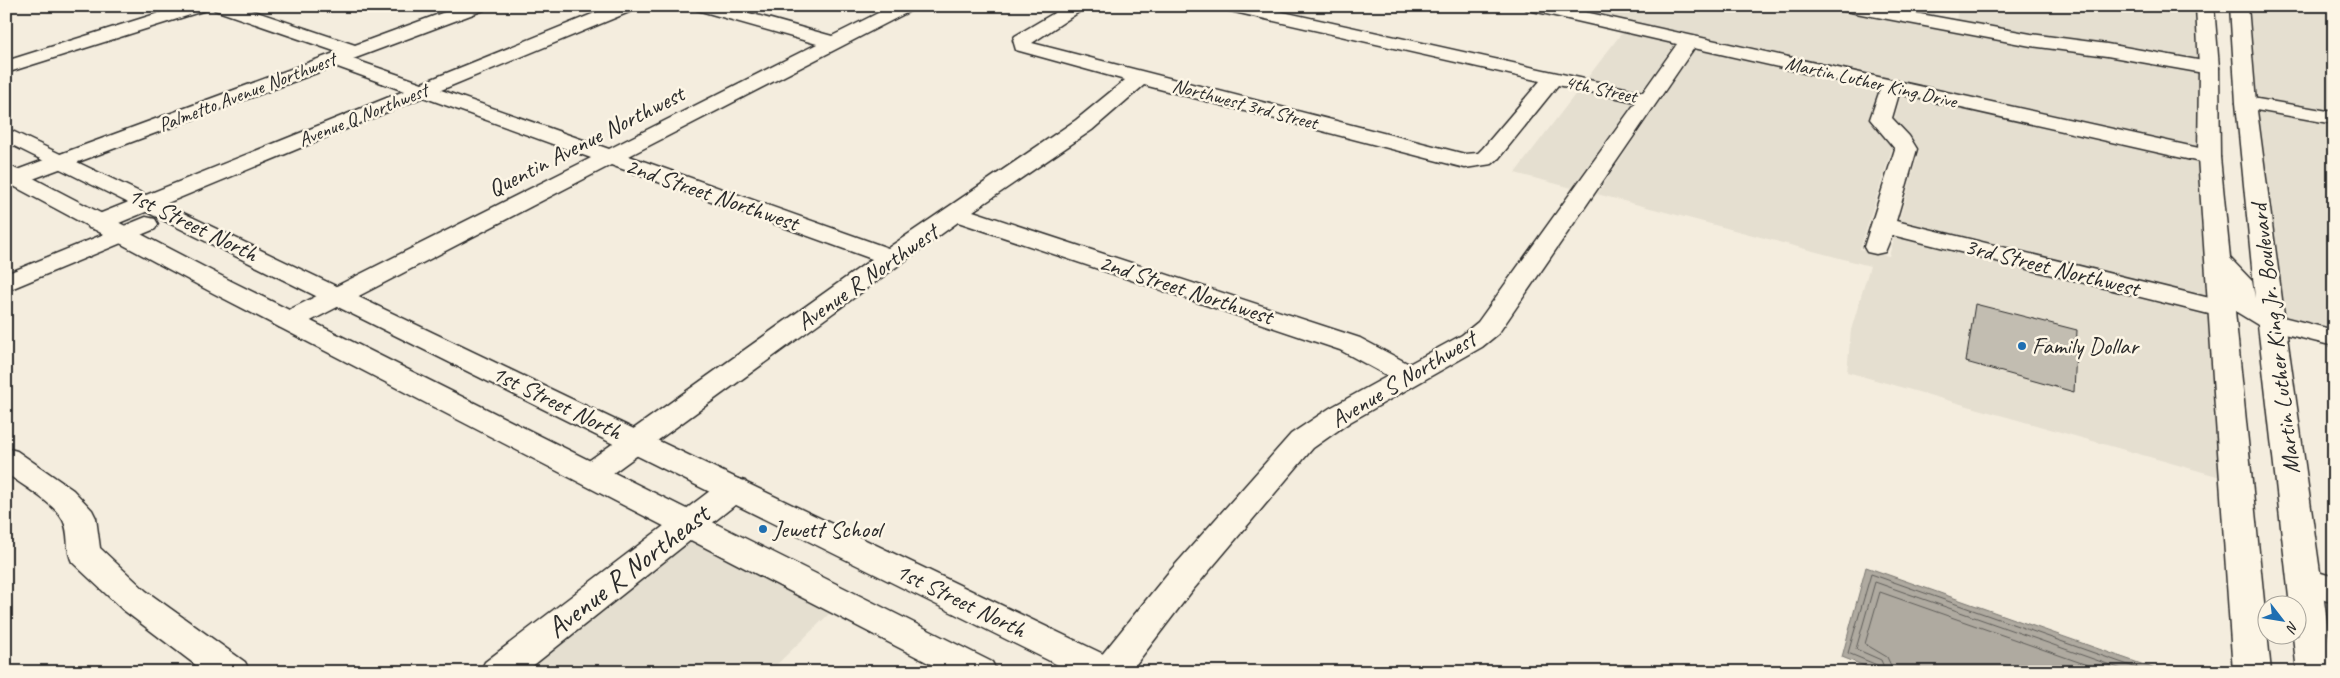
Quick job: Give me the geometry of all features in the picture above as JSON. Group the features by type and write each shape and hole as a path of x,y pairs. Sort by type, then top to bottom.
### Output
{"street":[{"path":"6,67 200,6"},
{"name":"2nd Street Northwest","path":"221,6 424,90 609,159 891,258"},
{"name":"Palmetto Avenue Northwest","path":"10,178 63,161 478,6"},
{"name":"Avenue Q Northwest","path":"109,229 148,203 628,6"},
{"path":"703,6 834,43"},
{"name":"Quentin Avenue Northwest","path":"289,321 906,6"},
{"name":"Northwest 3rd Street","path":"1079,6 1022,40 1023,43 1032,50 1449,157 1470,160 1484,159 1553,78"},
{"name":"4th Street","path":"1230,6 1649,99"},
{"name":"Martin Luther King Drive","path":"1533,6 2210,157"},
{"path":"1845,6 1946,15 2209,68"},
{"name":"Martin Luther King Jr. Boulevard","path":"2205,6 2209,68 2210,157 2252,672"},
{"name":"Martin Luther King Jr. Boulevard","path":"2239,6 2246,103 2271,322 2320,586 2316,672"},
{"name":"Avenue S Northwest","path":"1108,672 1180,582 1302,441 1340,415 1472,341 1488,328 1689,41"},
{"name":"Avenue R Northwest","path":"591,474 891,258 1084,125 1141,77"},
{"name":"3rd Street Northwest","path":"1891,87 1881,119 1887,128 1904,141 1906,148 1879,236 2221,308"},
{"path":"2246,103 2334,118"},
{"name":"1st Street North","path":"6,134 1108,672"},
{"name":"1st Street North","path":"10,178 979,672"},
{"path":"6,283 109,229 170,213"},
{"name":"2nd Street Northwest","path":"957,214 1350,344 1383,360 1409,377"},
{"path":"2218,260 2239,280 2243,304 2271,322 2334,338"},
{"path":"6,458 62,498 80,518 84,553 134,600 232,672"},
{"name":"Avenue R Northeast","path":"498,672 734,489"}],"shaded area":[{"path":"1549,6 1828,6 2030,43 2213,72 2216,154"},
{"path":"1861,6 1937,6 1933,19"},
{"path":"1959,6 2211,6 2213,66 1955,23"},
{"path":"2234,6 2334,6 2334,114 2240,98"},
{"path":"1624,30 1676,42 1640,93 1585,81"},
{"path":"1697,46 1879,88 1869,118 1891,140 1893,146 1860,249 1889,256 1895,234 2229,317 2242,483 1847,372 1851,330 1870,266 1597,194"},
{"path":"1580,88 1635,100 1572,188 1515,173"},
{"path":"1902,93 2217,163 2228,304 1898,224 1919,151 1916,143 1899,129 1894,121"},
{"path":"2240,106 2334,122 2334,332 2262,313"},
{"path":"690,539 831,612 769,672 521,672"}],"water":[{"path":"1866,567 2164,672 1880,672 1842,657"}],"building":[{"name":"Family Dollar","path":"1975,304 2077,330 2074,392 1966,362"}],"place":[{"name":"Family Dollar","path":"2022,346"},
{"name":"Jewett School","path":"763,529"}]}
